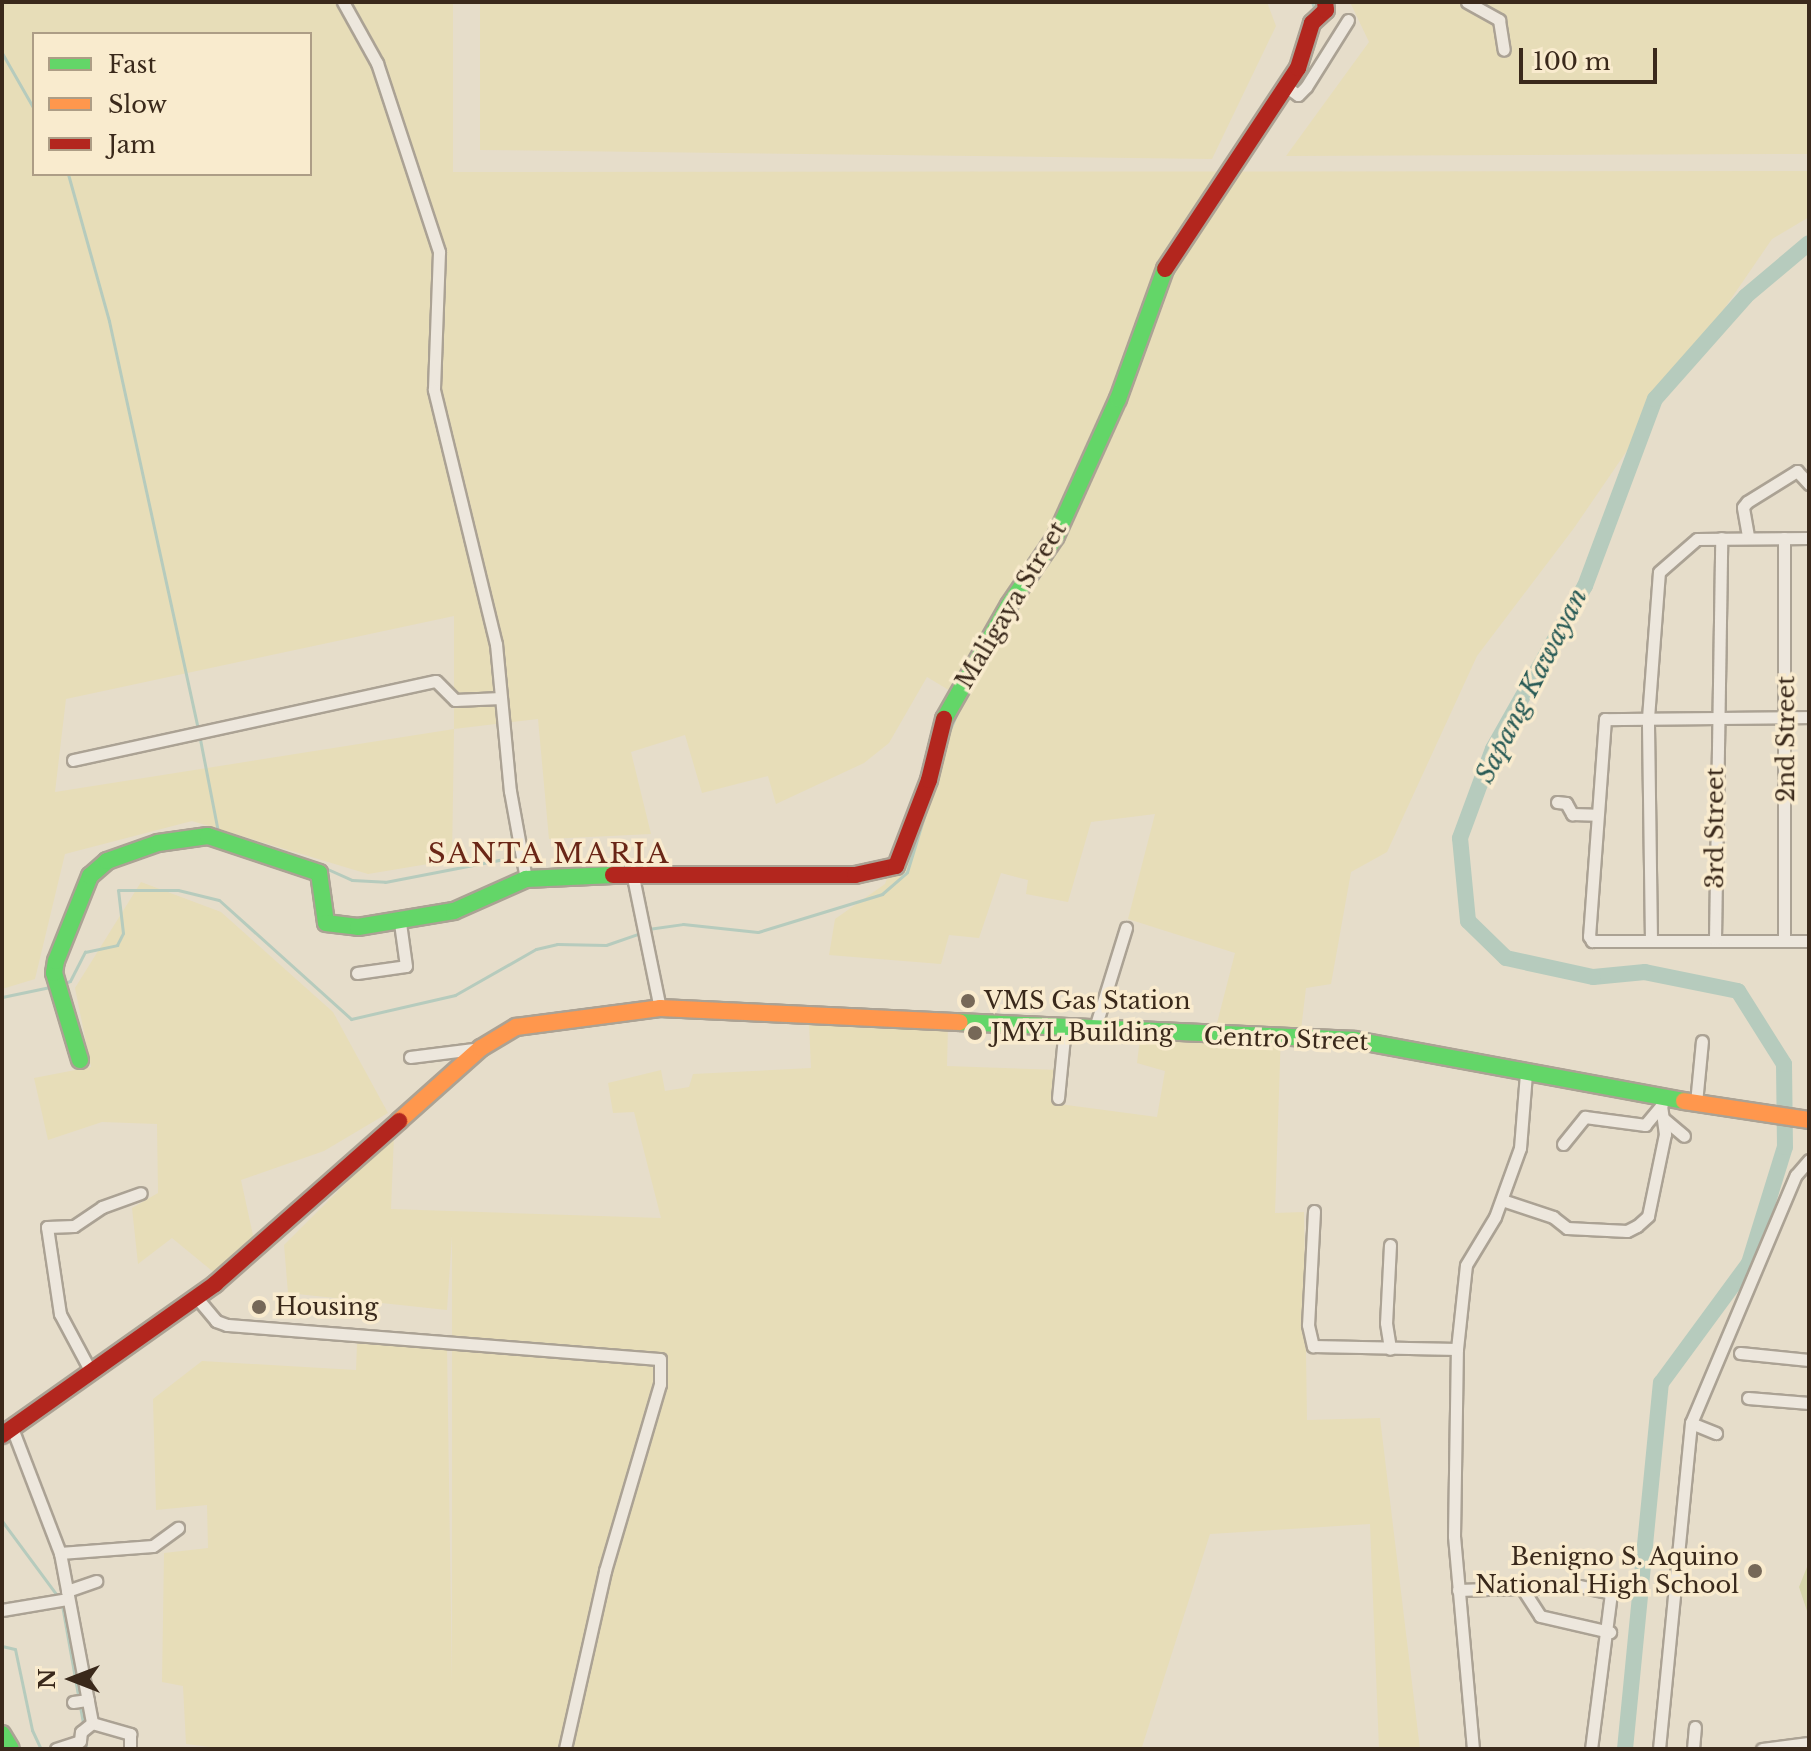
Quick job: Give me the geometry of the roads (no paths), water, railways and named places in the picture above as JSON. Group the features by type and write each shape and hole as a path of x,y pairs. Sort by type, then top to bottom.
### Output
{"street":[{"path":"80,1060 57,983 56,961 90,876 120,855 192,836 215,838 319,873 323,916 329,924 400,923 462,909 526,879 487,601 434,390 439,252 377,63 343,2"},
{"path":"1467,2 1499,20 1504,50"},
{"name":"Maligaya Street","path":"526,879 632,872 855,875 896,866 929,780 941,725 1009,605 1056,536 1118,399 1160,276 1289,89 1322,9"},
{"path":"1289,89 1298,95 1306,87 1348,20"},
{"path":"1748,536 1743,507 1747,502 1797,471 1809,484"},
{"path":"1651,940 1648,718 1659,572 1697,539 1748,536 1809,538"},
{"name":"3rd Street","path":"1715,939 1721,538"},
{"name":"2nd Street","path":"1784,538 1784,940"},
{"path":"73,760 436,681 455,700 501,698"},
{"path":"1809,717 1608,718 1603,725 1596,815 1592,941 1809,941"},
{"path":"1557,802 1566,803 1572,814 1596,815"},
{"path":"632,872 660,1008"},
{"path":"357,973 406,966 400,923"},
{"path":"1095,1028 1126,928"},
{"name":"Centro Street","path":"7,1431 197,1298 481,1048 516,1027 660,1008 1355,1040 1663,1102 1696,1103 1809,1120"},
{"path":"1058,1098 1065,1026"},
{"path":"1696,1103 1702,1041"},
{"path":"410,1057 481,1048"},
{"path":"1473,1749 1458,1590 1453,1441 1457,1349 1466,1265 1502,1200 1520,1148 1526,1073"},
{"path":"1502,1200 1553,1217 1567,1228 1627,1231 1648,1216 1664,1119 1663,1102"},
{"path":"1563,1144 1585,1117 1637,1126 1653,1120 1663,1102"},
{"path":"1664,1119 1684,1136"},
{"path":"1659,1749 1691,1423 1796,1175 1809,1160"},
{"path":"91,1372 60,1314 47,1227 74,1226 102,1207 141,1193"},
{"path":"1314,1211 1310,1343 1390,1349 1457,1349"},
{"path":"1390,1245 1386,1323 1390,1349"},
{"path":"197,1298 216,1321 227,1325 660,1359 660,1384 605,1571 565,1749"},
{"path":"1740,1353 1809,1360"},
{"path":"1748,1398 1809,1403"},
{"path":"1691,1423 1716,1433"},
{"path":"7,1431 60,1553 63,1599 87,1727 80,1741 56,1749"},
{"path":"60,1553 153,1546 178,1528"},
{"path":"2,1610 63,1599 96,1581"},
{"path":"1522,1588 1540,1616 1610,1632"},
{"path":"1458,1590 1607,1589 1612,1599 1610,1632 1591,1749"},
{"path":"87,1727 125,1730 132,1739 130,1749"},
{"path":"1693,1749 1695,1727"},
{"path":"1762,1749 1809,1743"}],"waterway":[{"path":"1312,2 1316,13"},
{"path":"1309,60 1315,41"},
{"path":"2,53 32,106"},
{"path":"1228,188 1283,105"},
{"path":"69,176 109,321 198,730"},
{"name":"Sapang Kawayan","path":"1625,1749 1661,1383 1749,1263 1785,1147 1784,1064 1738,991 1645,972 1593,977 1506,958 1468,921 1460,838 1493,749 1585,586 1655,399 1746,296 1809,243"},
{"path":"1164,289 1175,268"},
{"path":"429,382 431,338"},
{"path":"433,410 440,441"},
{"path":"442,446 455,497"},
{"path":"1035,581 1053,554"},
{"path":"978,677 1001,635"},
{"path":"945,741 958,711"},
{"path":"199,734 218,832"},
{"path":"648,929 683,924 758,932 882,894 907,872 940,764"},
{"path":"323,867 352,880 385,882 499,860 514,856 510,821"},
{"path":"61,984 70,981 85,952 117,945 123,933 118,890 178,890 219,900 351,1019 455,995 536,949 557,944 606,945 641,933"},
{"path":"2,997 50,987"},
{"path":"2,1521 59,1598"},
{"path":"62,1605 83,1723"},
{"path":"2,1646 15,1649 32,1730 41,1749"},
{"path":"85,1739 86,1749"}],"place":[{"name":"VMS Gas Station","path":"968,1001"},
{"name":"JMYL Building","path":"975,1033"},
{"name":"Housing","path":"259,1307"},
{"name":"Benigno S. Aquino National High School","path":"1755,1571"}],"district":[{"name":"SANTA MARIA","path":"549,854"}]}
